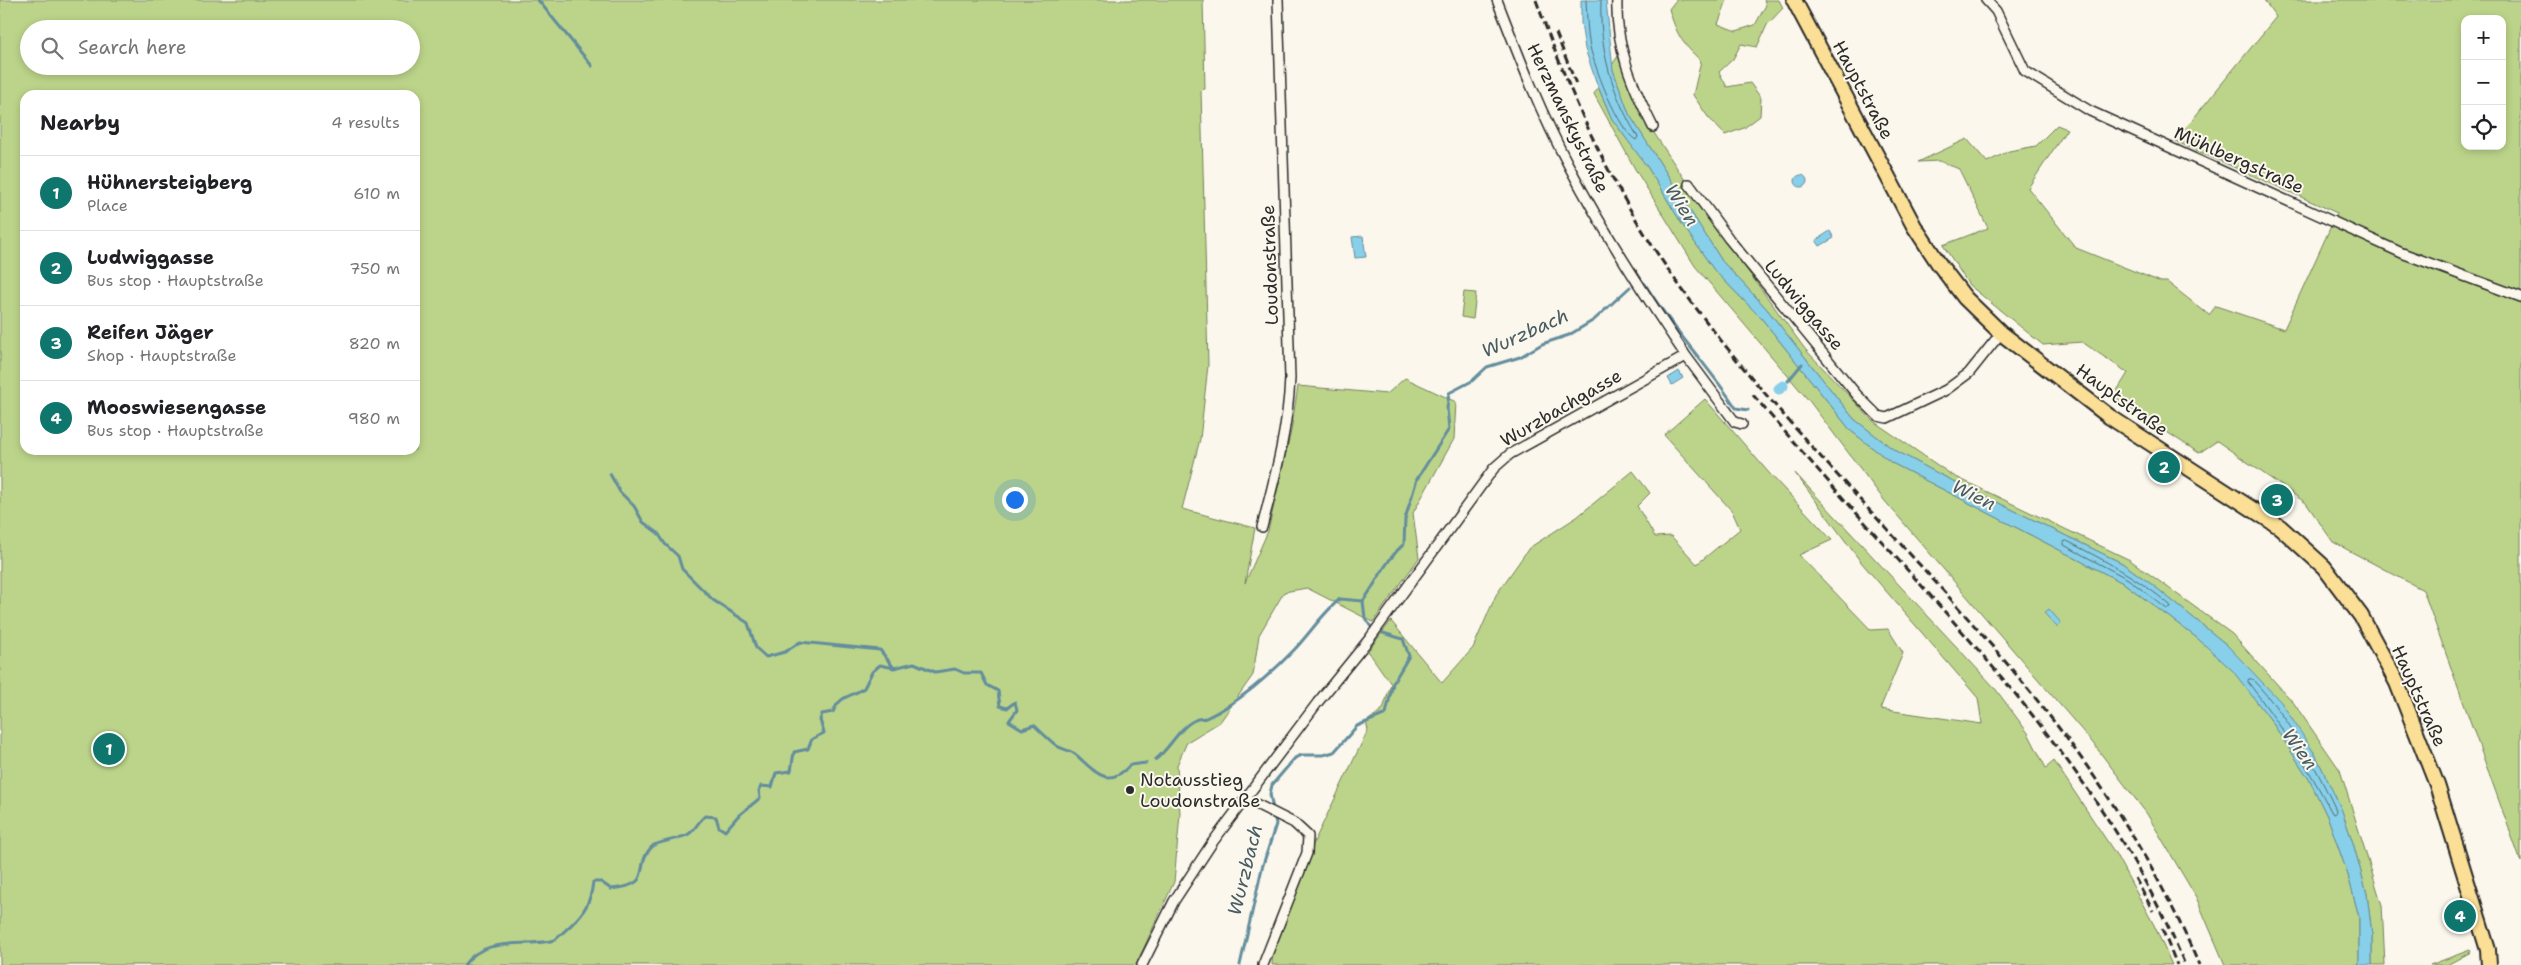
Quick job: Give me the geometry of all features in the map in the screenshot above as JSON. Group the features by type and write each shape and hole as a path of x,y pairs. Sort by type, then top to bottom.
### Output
{"main road":[{"name":"Hauptstraße","path":"1794,0 1914,226 1960,292 2001,333 2110,417 2280,527 2324,567 2361,616 2397,684 2437,785 2488,950"},
{"path":"2488,950 2489,965"},
{"path":"2488,950 2497,965"}],"street":[{"name":"Loudonstraße","path":"1262,527 1284,439 1289,409 1290,378 1278,0"},
{"name":"Herzmanskystraße","path":"1497,0 1532,89 1570,168 1631,273 1686,356"},
{"path":"1617,0 1616,17 1621,47 1634,90 1653,127"},
{"name":"Mühlbergstraße","path":"1986,0 1996,11 2024,71 2090,111 2402,253 2521,297"},
{"name":"Ludwiggasse","path":"1689,184 1729,239 1857,394 1878,416 1887,418 1946,390 1969,373 2001,333"},
{"path":"1686,356 1735,422 1742,424"},
{"name":"Wurzbachgasse","path":"1142,965 1174,901 1212,843 1318,702 1370,638 1494,468 1510,454 1686,356"},
{"path":"1246,799 1294,823 1308,836 1307,853 1263,965"}],"green space":[{"path":"0,0 1203,0 1205,89 1201,90 1208,365 1200,439 1182,509 1255,528 1245,583 1268,531 1291,431 1298,386 1387,394 1405,378 1456,402 1454,439 1413,513 1419,558 1373,622 1307,588 1284,592 1259,635 1253,675 1220,722 1187,742 1177,765 1180,814 1174,882 1136,965 0,965"},
{"path":"1676,0 1727,0 1718,24 1736,31 1755,25 1766,5 1764,0 1779,0 1783,8 1767,25 1757,47 1741,44 1733,59 1719,72 1727,87 1750,83 1761,98 1760,116 1744,128 1725,135 1708,117 1693,95 1701,61 1680,38 1669,9"},
{"path":"2264,0 2521,0 2521,862 2423,590 2333,542 2306,503 2217,441 2199,453 2113,397 2128,373 2082,342 2043,345 1969,285 1943,245 1988,228 1959,169 1939,161 1918,162 1967,139 1987,162 2009,151 2036,146 2057,125 2067,129 2028,188 2076,248 2161,282 2167,282 2209,315 2216,306 2284,329 2337,213 2175,141 2276,17"},
{"path":"1618,56 1637,107 1717,229 1805,349 1873,421 1952,475 2130,560 2232,634 2293,702 2340,770 2382,905 2385,965 2372,965 2372,935 2367,894 2353,843 2341,809 2315,754 2227,645 2154,586 2122,563 1939,474 1893,449 1854,419 1766,308 1722,261 1629,114 1612,65"},
{"path":"1598,87 1612,119 1648,168 1682,224 1714,270 1762,319 1851,431 1892,463 2125,584 2197,638 2232,669 2270,719 2309,779 2328,818 2348,875 2359,917 2359,965 2225,965 2196,897 2147,814 2092,742 1884,500 1810,402 1695,266 1635,169 1594,94"},
{"path":"1464,292 1476,293 1473,319 1461,317"},
{"path":"1705,399 1769,473 1832,540 1799,555 1871,630 1888,629 1903,653 1880,709 1982,724 1978,698 1861,562 1795,473 1994,687 2028,733 2046,768 2054,761 2115,853 2154,925 2172,965 1272,965 1273,952 1314,842 1368,730 1366,722 1383,709 1391,684 1368,651 1391,621 1442,683 1473,648 1496,595 1529,548 1577,517 1633,471 1650,493 1637,506 1655,537 1671,536 1697,564 1740,529 1732,511 1664,435"},
{"path":"2470,950 2471,952 2447,965 2430,965"}],"water":[{"name":"Wien","path":"1581,0 1606,0 1613,70 1629,114 1722,261 1766,308 1854,419 1893,449 1939,474 2122,563 2154,586 2227,645 2281,702 2315,754 2341,808 2367,894 2372,935 2372,965 2359,965 2359,917 2348,875 2328,818 2309,779 2270,719 2232,670 2197,638 2125,584 1892,463 1851,431 1762,319 1714,270 1682,224 1648,168 1612,119 1585,49 1581,23"},
{"path":"1801,175 1807,181 1801,187 1795,181"},
{"path":"1830,231 1834,238 1820,246 1816,240"},
{"path":"1363,236 1366,257 1355,258 1352,237"},
{"path":"1679,371 1683,378 1672,385 1668,378"},
{"path":"2049,609 2061,623 2057,627 2044,613"}],"waterway":[{"path":"538,0 592,66"},
{"name":"Wurzbach","path":"1642,282 1736,408 1748,410"},
{"name":"Wurzbach","path":"1371,627 1365,618 1363,601 1387,563 1404,544 1405,519 1417,479 1449,429 1447,408 1449,393 1472,381 1487,367 1520,357 1542,344 1569,335 1594,320 1630,287"},
{"name":"Wurzbach","path":"1788,381 1802,364"},
{"name":"Wurzbach","path":"1779,389 1783,386"},
{"path":"610,474 620,492 634,506 643,522 658,533 665,544 678,556 682,569 713,600 748,623 756,648 766,657 785,652 800,642 880,650 894,668"},
{"path":"1155,760 1189,723 1196,719 1206,718 1230,705 1275,669 1340,599 1363,601"},
{"name":"Wurzbach","path":"1240,965 1262,868 1276,824 1270,794 1272,785 1295,758 1302,755 1323,755 1334,752 1357,726 1386,714 1393,683 1409,656 1403,639 1383,633"},
{"path":"464,965 473,956 494,946 555,940 585,909 589,901 593,882 601,882 611,889 625,887 634,883 639,879 647,853 654,845 687,835 705,816 716,817 719,827 725,831 738,816 760,798 759,791 761,786 772,787 776,773 791,771 794,752 808,749 812,739 824,733 820,720 822,714 833,712 839,702 864,688 872,672 880,665 894,668 914,663 935,672 955,669 964,673 981,673 987,685 998,691 1000,706 1007,708 1015,702 1017,710 1009,721 1022,729 1034,725 1057,746 1073,753 1101,775 1107,777 1114,776 1122,773 1130,765 1146,763"}],"railway":[{"path":"1536,0 1580,112 1597,148 1656,252 1724,344 1772,402 1973,624 2022,681 2068,740 2106,793 2140,849 2172,906 2199,965"},
{"path":"1556,33 1576,84"},
{"path":"1753,395 1998,673 2070,764 2103,811 2133,860 2161,912 2185,965"},
{"path":"2135,878 2153,911"},
{"path":"2162,929 2177,965"}],"place":[{"name":"Ludwiggasse","path":"2164,467"},
{"name":"Reifen Jäger","path":"2277,500"},
{"name":"Hühnersteigberg","path":"109,749"},
{"name":"Notausstieg Loudonstraße","path":"1130,790"},
{"name":"Mooswiesengasse","path":"2460,916"}]}
